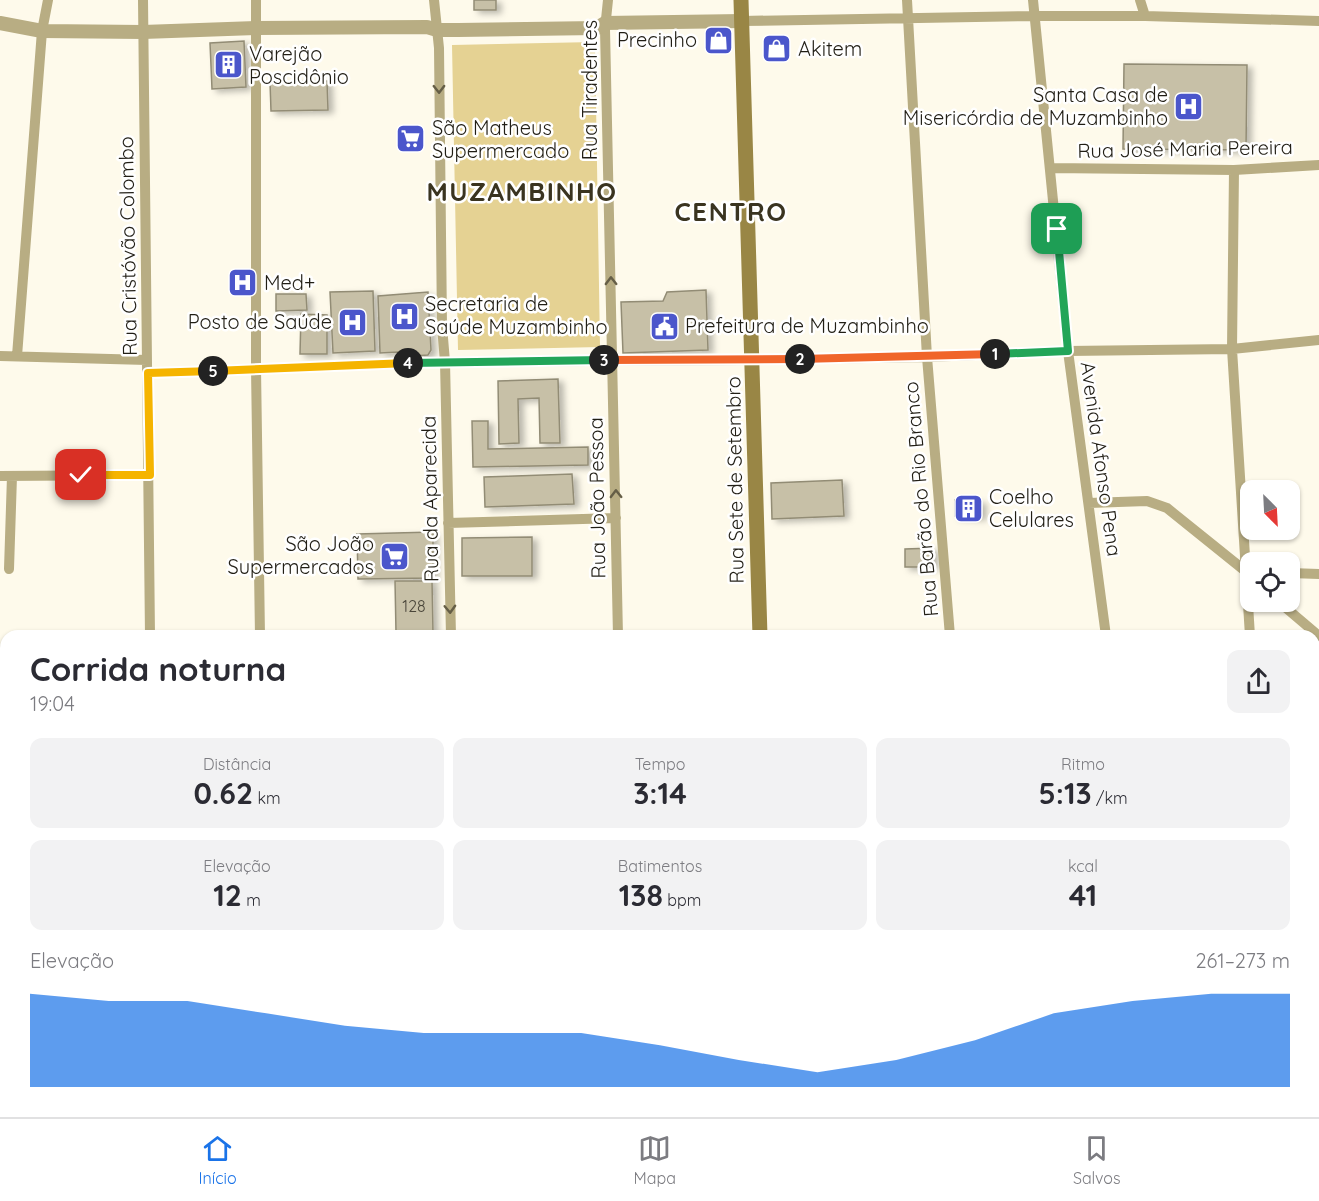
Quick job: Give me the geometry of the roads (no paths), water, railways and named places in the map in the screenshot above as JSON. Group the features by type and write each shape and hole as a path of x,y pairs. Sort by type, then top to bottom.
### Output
{"main road":[{"name":"Rua Sete de Setembro","path":"741,0 760,630"}],"street":[{"path":"17,356 39,30 48,0"},
{"name":"Rua Cristóvão Colombo","path":"143,0 150,630"},
{"path":"256,0 256,369 260,630"},
{"path":"434,0 437,30"},
{"name":"Rua Tiradentes","path":"608,0 605,23 612,360"},
{"name":"Rua Barão do Rio Branco","path":"907,0 927,357 950,630"},
{"name":"Avenida Afonso Pena","path":"1033,0 1068,351 1105,630"},
{"path":"1140,0 1145,16"},
{"path":"0,24 39,30 143,32 256,28 427,27 437,30 597,28 605,23 1035,16 1145,16 1319,21"},
{"name":"Rua da Aparecida","path":"437,30 442,326 445,362 451,630"},
{"name":"Rua José Maria Pereira","path":"1051,168 1234,170 1319,165"},
{"path":"1234,170 1232,349 1248,552"},
{"path":"148,373 445,362 753,360 1232,349 1319,340"},
{"path":"0,356 147,360"},
{"name":"Rua João Pessoa","path":"612,360 618,630"},
{"path":"0,476 150,475"},
{"path":"9,569 12,476"},
{"path":"1089,502 1148,501 1167,508 1240,566"},
{"path":"448,523 616,518"},
{"path":"1300,573 1319,574"},
{"path":"1250,612 1250,630"},
{"path":"1291,612 1312,630"}],"place":[{"name":"Precinho","path":"718,40"},
{"name":"Akitem","path":"777,49"},
{"name":"Varejão Poscidônio","path":"228,65"},
{"name":"Santa Casa de Misericórdia de Muzambinho","path":"1189,106"},
{"name":"São Matheus Supermercado","path":"411,139"},
{"name":"Med+","path":"243,283"},
{"name":"Secretaria de Saúde Muzambinho","path":"404,316"},
{"name":"Posto de Saúde","path":"353,322"},
{"name":"Prefeitura de Muzambinho","path":"664,326"},
{"name":"Coelho Celulares","path":"968,509"},
{"name":"São João Supermercados","path":"395,556"}],"district":[{"name":"MUZAMBINHO","path":"522,192"},
{"name":"CENTRO","path":"731,212"}]}
